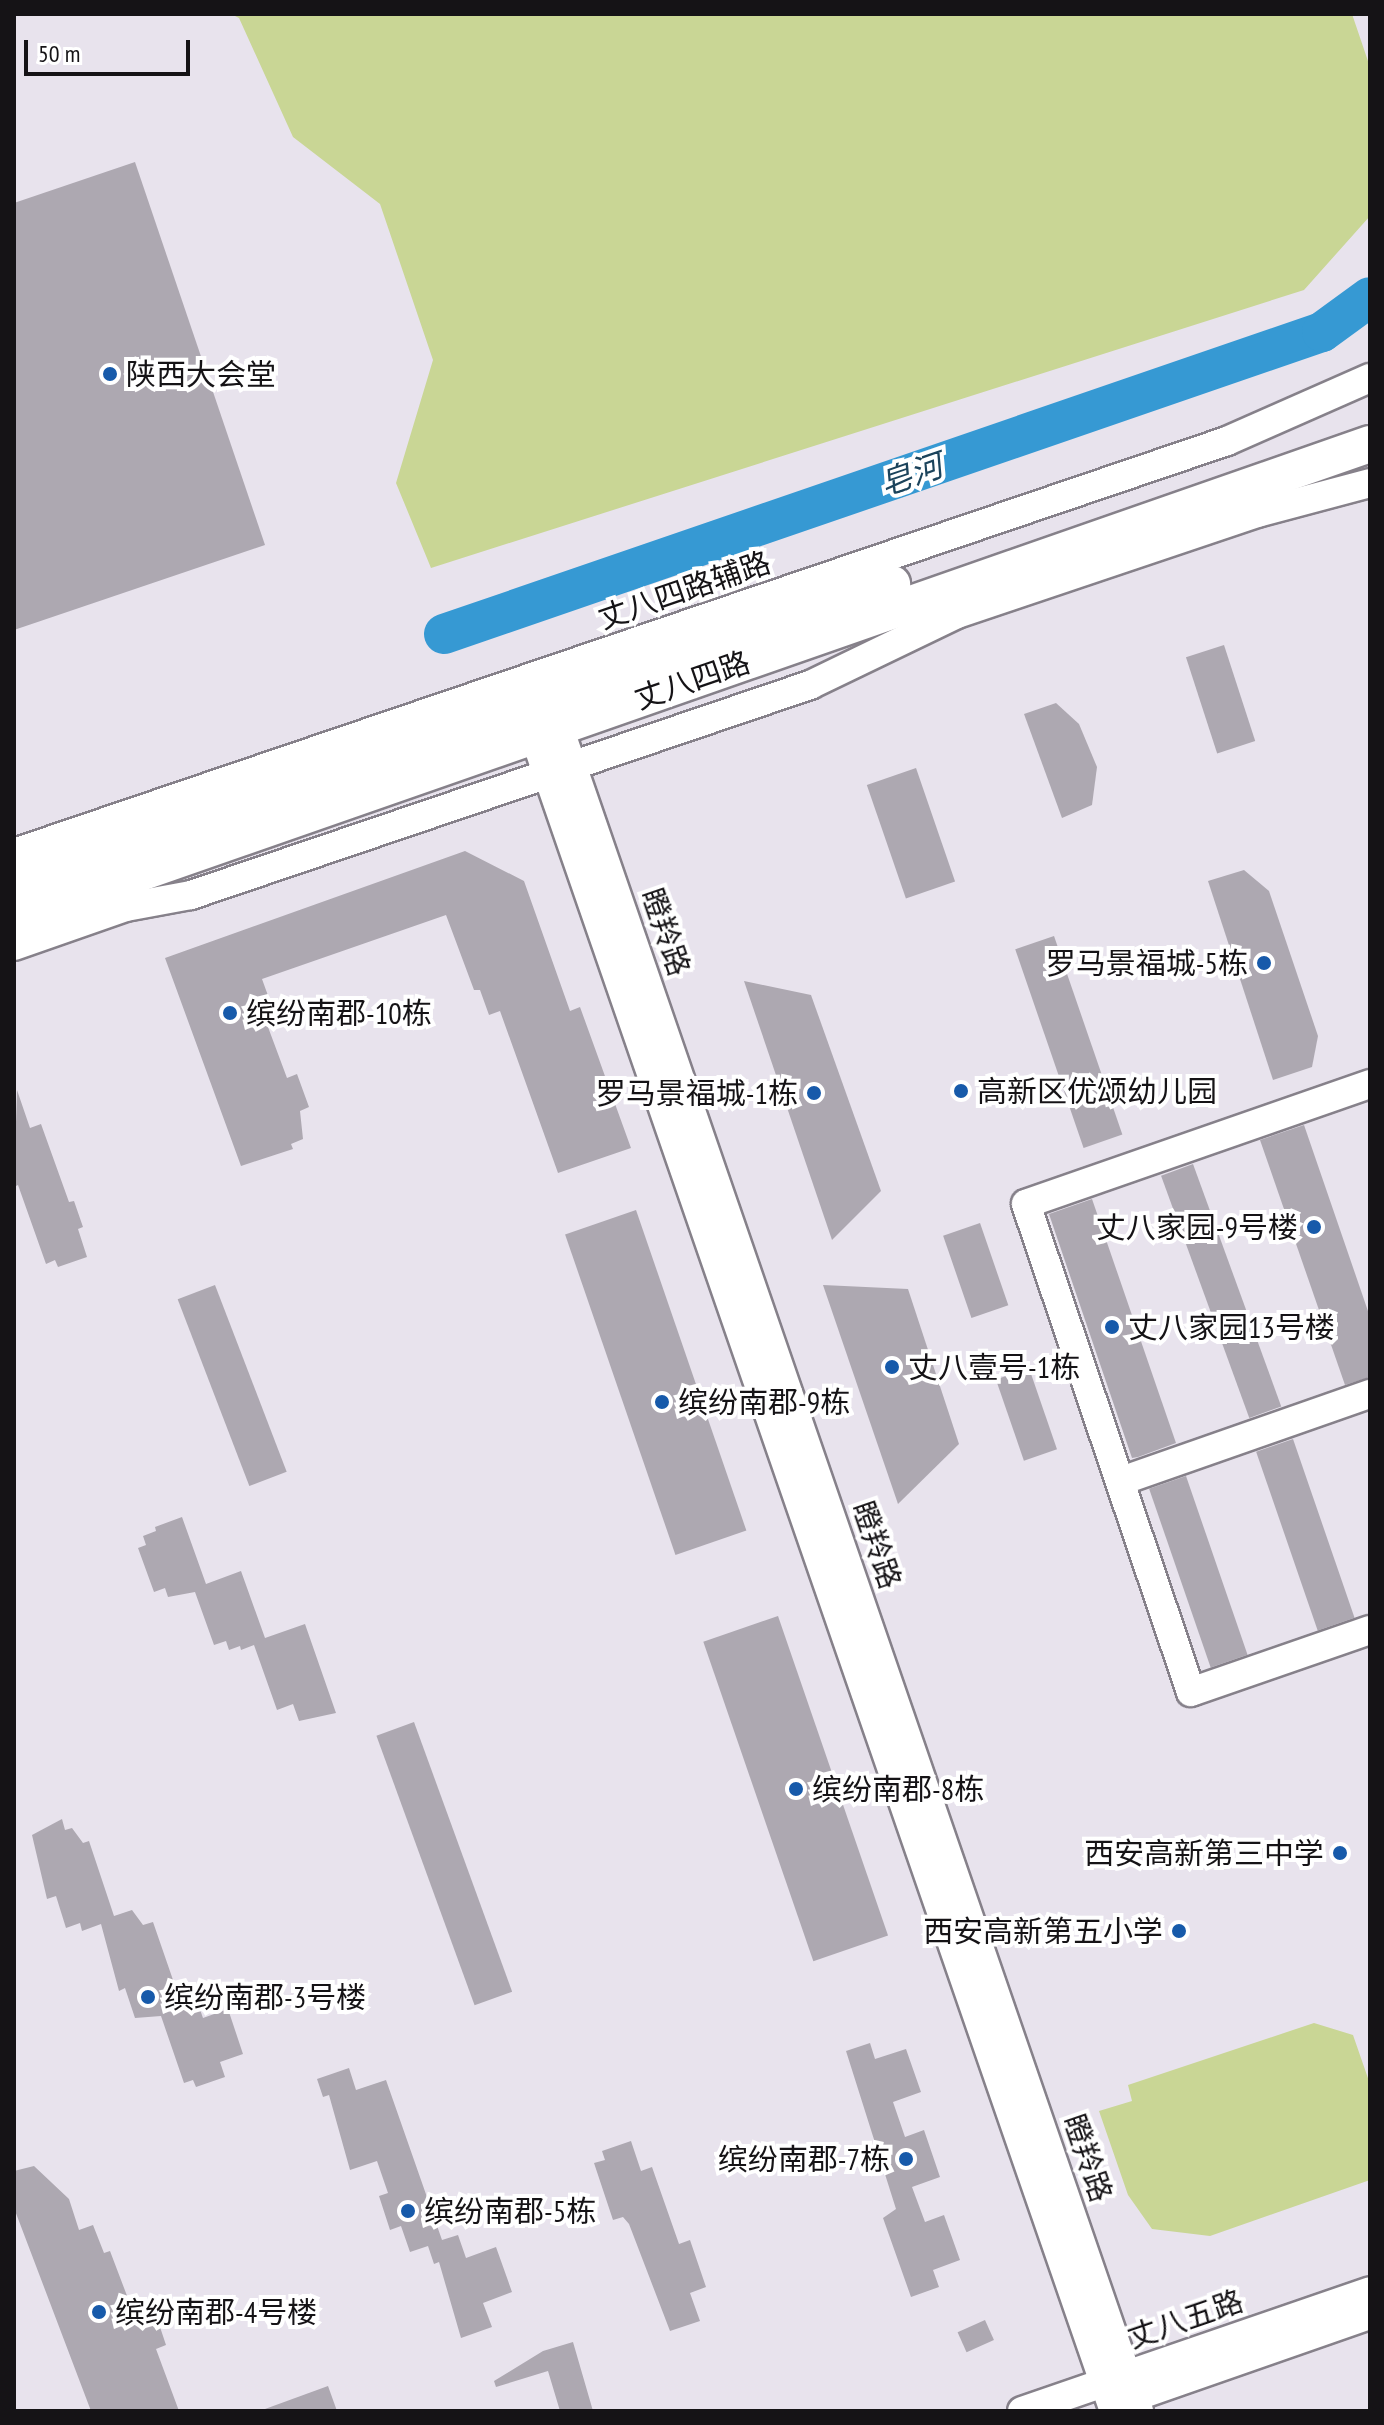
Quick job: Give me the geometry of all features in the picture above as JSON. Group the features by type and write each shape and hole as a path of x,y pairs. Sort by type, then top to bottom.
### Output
{"main road":[{"name":"丈八四路","path":"14,917 542,718 1370,421"},
{"name":"丈八四路","path":"14,884 542,718 1370,444"}],"street":[{"name":"丈八四路辅路","path":"14,853 1227,441 1370,378"},
{"path":"14,946 126,907 191,895 810,685 957,614 1257,513 1370,483"},
{"name":"瞪羚路","path":"542,718 1118,2399"},
{"path":"1370,1084 1026,1204 1191,1692 1370,1630"},
{"path":"1121,1481 1370,1394"},
{"name":"丈八五路","path":"1118,2399 1370,2291"},
{"name":"丈八五路","path":"1022,2411 1118,2399 1370,2315"}],"green space":[{"path":"231,14 1352,14 1370,67 1370,216 1304,290 431,568 396,483 433,360 380,204 293,137 239,18"},
{"path":"1314,2023 1353,2035 1370,2084 1370,2180 1210,2236 1152,2229 1128,2195 1099,2111 1132,2101 1128,2085"}],"building":[{"name":"陕西大会堂","path":"135,162 265,545 14,630 14,203"},
{"path":"1224,645 1255,741 1217,753 1186,657"},
{"path":"1056,703 1079,724 1097,767 1092,805 1062,818 1024,714"},
{"path":"916,768 955,881 906,898 867,785"},
{"name":"缤纷南郡-10栋","path":"465,851 524,881 570,1011 580,1007 631,1148 558,1173 500,1011 489,1015 480,990 474,990 446,915 262,979 275,1015 265,1019 287,1078 297,1074 309,1107 300,1111 303,1139 291,1144 293,1149 241,1166 165,958"},
{"name":"罗马景福城-5栋","path":"1244,870 1269,891 1318,1036 1312,1067 1273,1080 1208,881"},
{"path":"1054,936 1122,1135 1084,1148 1015,949"},
{"name":"罗马景福城-1栋","path":"744,981 811,995 881,1191 832,1240"},
{"path":"17,1090 30,1128 41,1124 69,1202 74,1201 83,1227 78,1229 87,1257 58,1267 55,1260 46,1264 18,1185 14,1187"},
{"name":"丈八家园-9号楼","path":"1304,1125 1370,1317 1370,1377 1345,1385 1260,1140"},
{"path":"1193,1164 1281,1406 1249,1418 1161,1176"},
{"name":"丈八家园13号楼","path":"1092,1199 1176,1443 1132,1458 1049,1214"},
{"name":"缤纷南郡-9栋","path":"636,1210 746,1531 675,1555 565,1234"},
{"path":"980,1223 1008,1305 971,1318 943,1236"},
{"path":"215,1285 287,1472 249,1486 178,1299"},
{"name":"丈八壹号-1栋","path":"823,1285 908,1289 959,1444 898,1504"},
{"path":"1029,1368 1057,1449 1024,1461 996,1379"},
{"path":"1293,1439 1355,1618 1318,1630 1256,1452"},
{"path":"1186,1476 1248,1655 1211,1667 1149,1489"},
{"path":"182,1517 206,1584 241,1571 265,1638 305,1624 336,1713 299,1721 293,1704 277,1710 254,1645 229,1650 226,1641 214,1645 195,1592 168,1597 165,1588 154,1592 138,1548 146,1545 143,1536 156,1531 155,1527"},
{"name":"缤纷南郡-8栋","path":"778,1616 888,1936 813,1961 703,1642"},
{"path":"414,1722 512,1992 475,2005 376,1736"},
{"name":"缤纷南郡-3号楼","path":"62,1819 65,1830 72,1828 83,1843 89,1841 114,1916 132,1910 143,1925 153,1922 182,2006 197,2001 203,2018 228,2009 243,2054 220,2062 225,2077 196,2087 193,2080 184,2083 161,2016 135,2018 125,1988 119,1991 101,1924 82,1931 80,1923 66,1928 56,1896 47,1899 32,1835"},
{"name":"缤纷南郡-7栋","path":"870,2043 875,2059 906,2049 921,2092 893,2102 905,2137 924,2130 940,2177 912,2187 925,2222 944,2215 960,2260 933,2270 939,2287 911,2297 883,2218 896,2209 846,2051"},
{"name":"缤纷南郡-5栋","path":"349,2068 356,2090 386,2080 442,2240 458,2235 466,2258 496,2247 512,2292 483,2303 492,2327 461,2338 439,2262 434,2264 428,2246 410,2252 401,2226 390,2230 379,2196 388,2193 377,2161 350,2170 329,2095 323,2097 317,2079"},
{"path":"631,2141 641,2171 652,2167 679,2244 690,2240 706,2287 690,2293 700,2321 670,2331 629,2224 623,2217 613,2220 594,2163 605,2160 602,2151"},
{"name":"缤纷南郡-4号楼","path":"34,2166 69,2199 79,2230 93,2225 104,2253 110,2251 129,2301 138,2298 148,2325 158,2321 166,2345 156,2349 179,2411 91,2411 14,2208 14,2171"},
{"path":"985,2320 994,2340 967,2352 958,2332"},
{"path":"573,2342 593,2411 560,2411 548,2371 496,2387 494,2381 543,2351"},
{"path":"328,2386 337,2411 265,2411 265,2409"}],"waterway":[{"name":"皂河","path":"444,634 1322,332 1370,297"}],"place":[{"name":"陕西大会堂","path":"110,374"},
{"name":"罗马景福城-5栋","path":"1264,963"},
{"name":"缤纷南郡-10栋","path":"230,1013"},
{"name":"高新区优颂幼儿园","path":"961,1091"},
{"name":"罗马景福城-1栋","path":"814,1093"},
{"name":"丈八家园-9号楼","path":"1314,1227"},
{"name":"丈八家园13号楼","path":"1112,1327"},
{"name":"丈八壹号-1栋","path":"892,1367"},
{"name":"缤纷南郡-9栋","path":"662,1402"},
{"name":"缤纷南郡-8栋","path":"796,1789"},
{"name":"西安高新第三中学","path":"1340,1853"},
{"name":"西安高新第五小学","path":"1179,1931"},
{"name":"缤纷南郡-3号楼","path":"148,1997"},
{"name":"缤纷南郡-7栋","path":"906,2159"},
{"name":"缤纷南郡-5栋","path":"408,2211"},
{"name":"缤纷南郡-4号楼","path":"99,2312"}]}
